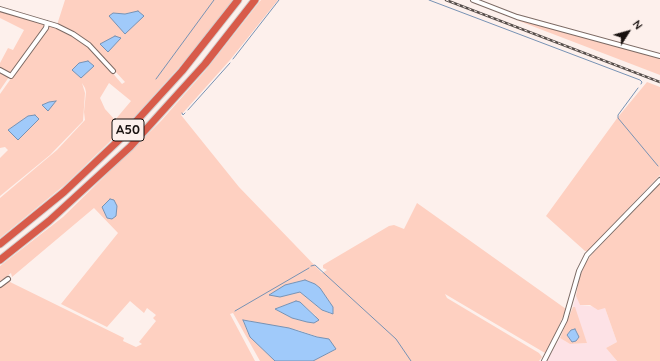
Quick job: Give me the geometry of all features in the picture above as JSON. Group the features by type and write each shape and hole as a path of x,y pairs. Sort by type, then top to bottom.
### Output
{"highway":[{"name":"A50","path":"0,244 64,192 124,134 182,71 238,0"},
{"name":"A50","path":"0,260 61,211 135,142 205,64 255,0"}],"street":[{"path":"473,0 517,17 660,56"},
{"path":"0,9 57,26 83,41 96,52 113,71"},
{"path":"0,70 11,76 46,28 47,23"},
{"path":"544,361 565,320 579,271 587,255 660,180"},
{"path":"0,285 8,279"}],"shaded area":[{"path":"65,0 234,0 191,54 129,123 67,183 0,238 0,198 57,150 85,120 84,112 86,92 82,83 85,93 83,121 50,155 0,196 0,158 8,150 5,147 0,148 0,94 49,25 72,35 80,41 98,56 122,84 125,82 92,46 73,32 57,25","holes":["132,12 125,34 113,13 125,14","109,83 131,101 115,120 105,109 100,98","35,115 39,119 18,140 8,130"]},
{"path":"261,0 278,0 230,60 181,115 239,187 322,273 327,270 323,268 323,265 389,226 394,225 404,229 417,203 566,309 553,340 545,353 445,294 447,298 539,353 542,357 539,361 313,361 336,349 321,338 298,330 247,320 243,321 250,337 275,361 260,361 233,313 230,314 255,361 0,361 0,286 8,281 124,338 123,341 136,347 142,344 139,342 156,321 153,318 156,315 147,308 144,313 130,301 107,327 61,304 118,233 94,208 12,277 11,273 0,282 0,266 63,217 161,121 205,71","holes":["305,280 315,284 321,290 330,302 331,314 322,310 300,292 280,297 270,294 292,283","296,301 300,302 316,316 307,322 292,318 275,309"]},
{"path":"0,10 43,24 45,26 10,74 0,69 0,63 8,48 13,50 24,30 0,18"},
{"path":"514,18 660,58 660,75 519,21"},
{"path":"0,72 9,77 0,90"},
{"path":"647,82 660,87 660,175 588,251 585,251 546,216 618,117"},
{"path":"660,184 660,361 617,361 606,348 617,342 605,308 598,310 590,305 580,305 576,296 579,279 585,264 592,254"},
{"path":"576,296 580,305 605,308 617,342 606,348 617,361 547,361 560,338 570,344 587,343 573,307"},
{"path":"573,307 575,307 587,343 570,344 560,338","holes":["575,329 578,334 578,339 567,335 571,330"]}],"water":[{"path":"138,11 144,16 125,34 109,16 113,13 125,14"},
{"path":"115,36 121,38 108,52 100,44"},
{"path":"88,61 94,66 81,78 72,70 79,63"},
{"path":"56,101 48,111 42,105 49,102"},
{"path":"35,115 39,119 18,140 8,130 28,116"},
{"path":"110,199 114,200 117,206 116,216 112,219 107,218 102,207"},
{"path":"305,280 320,288 333,307 333,314 322,310 300,292 280,297 269,295 285,285"},
{"path":"296,301 300,302 319,320 314,323 307,322 292,318 275,309"},
{"path":"243,320 289,328 317,337 329,339 336,349 313,361 275,361 250,337"},
{"path":"575,329 579,337 576,341 572,342 567,335 571,330"}],"waterway":[{"path":"156,79 214,0"},
{"path":"233,59 279,0"},
{"path":"429,0 640,80 642,82 641,84"},
{"path":"188,110 230,63"},
{"path":"638,88 618,115 618,118 658,166"},
{"path":"182,113 183,115 185,113"},
{"path":"311,266 315,265 396,339 411,361"},
{"path":"235,311 309,268"}],"railway":[{"path":"446,0 660,82"}]}
